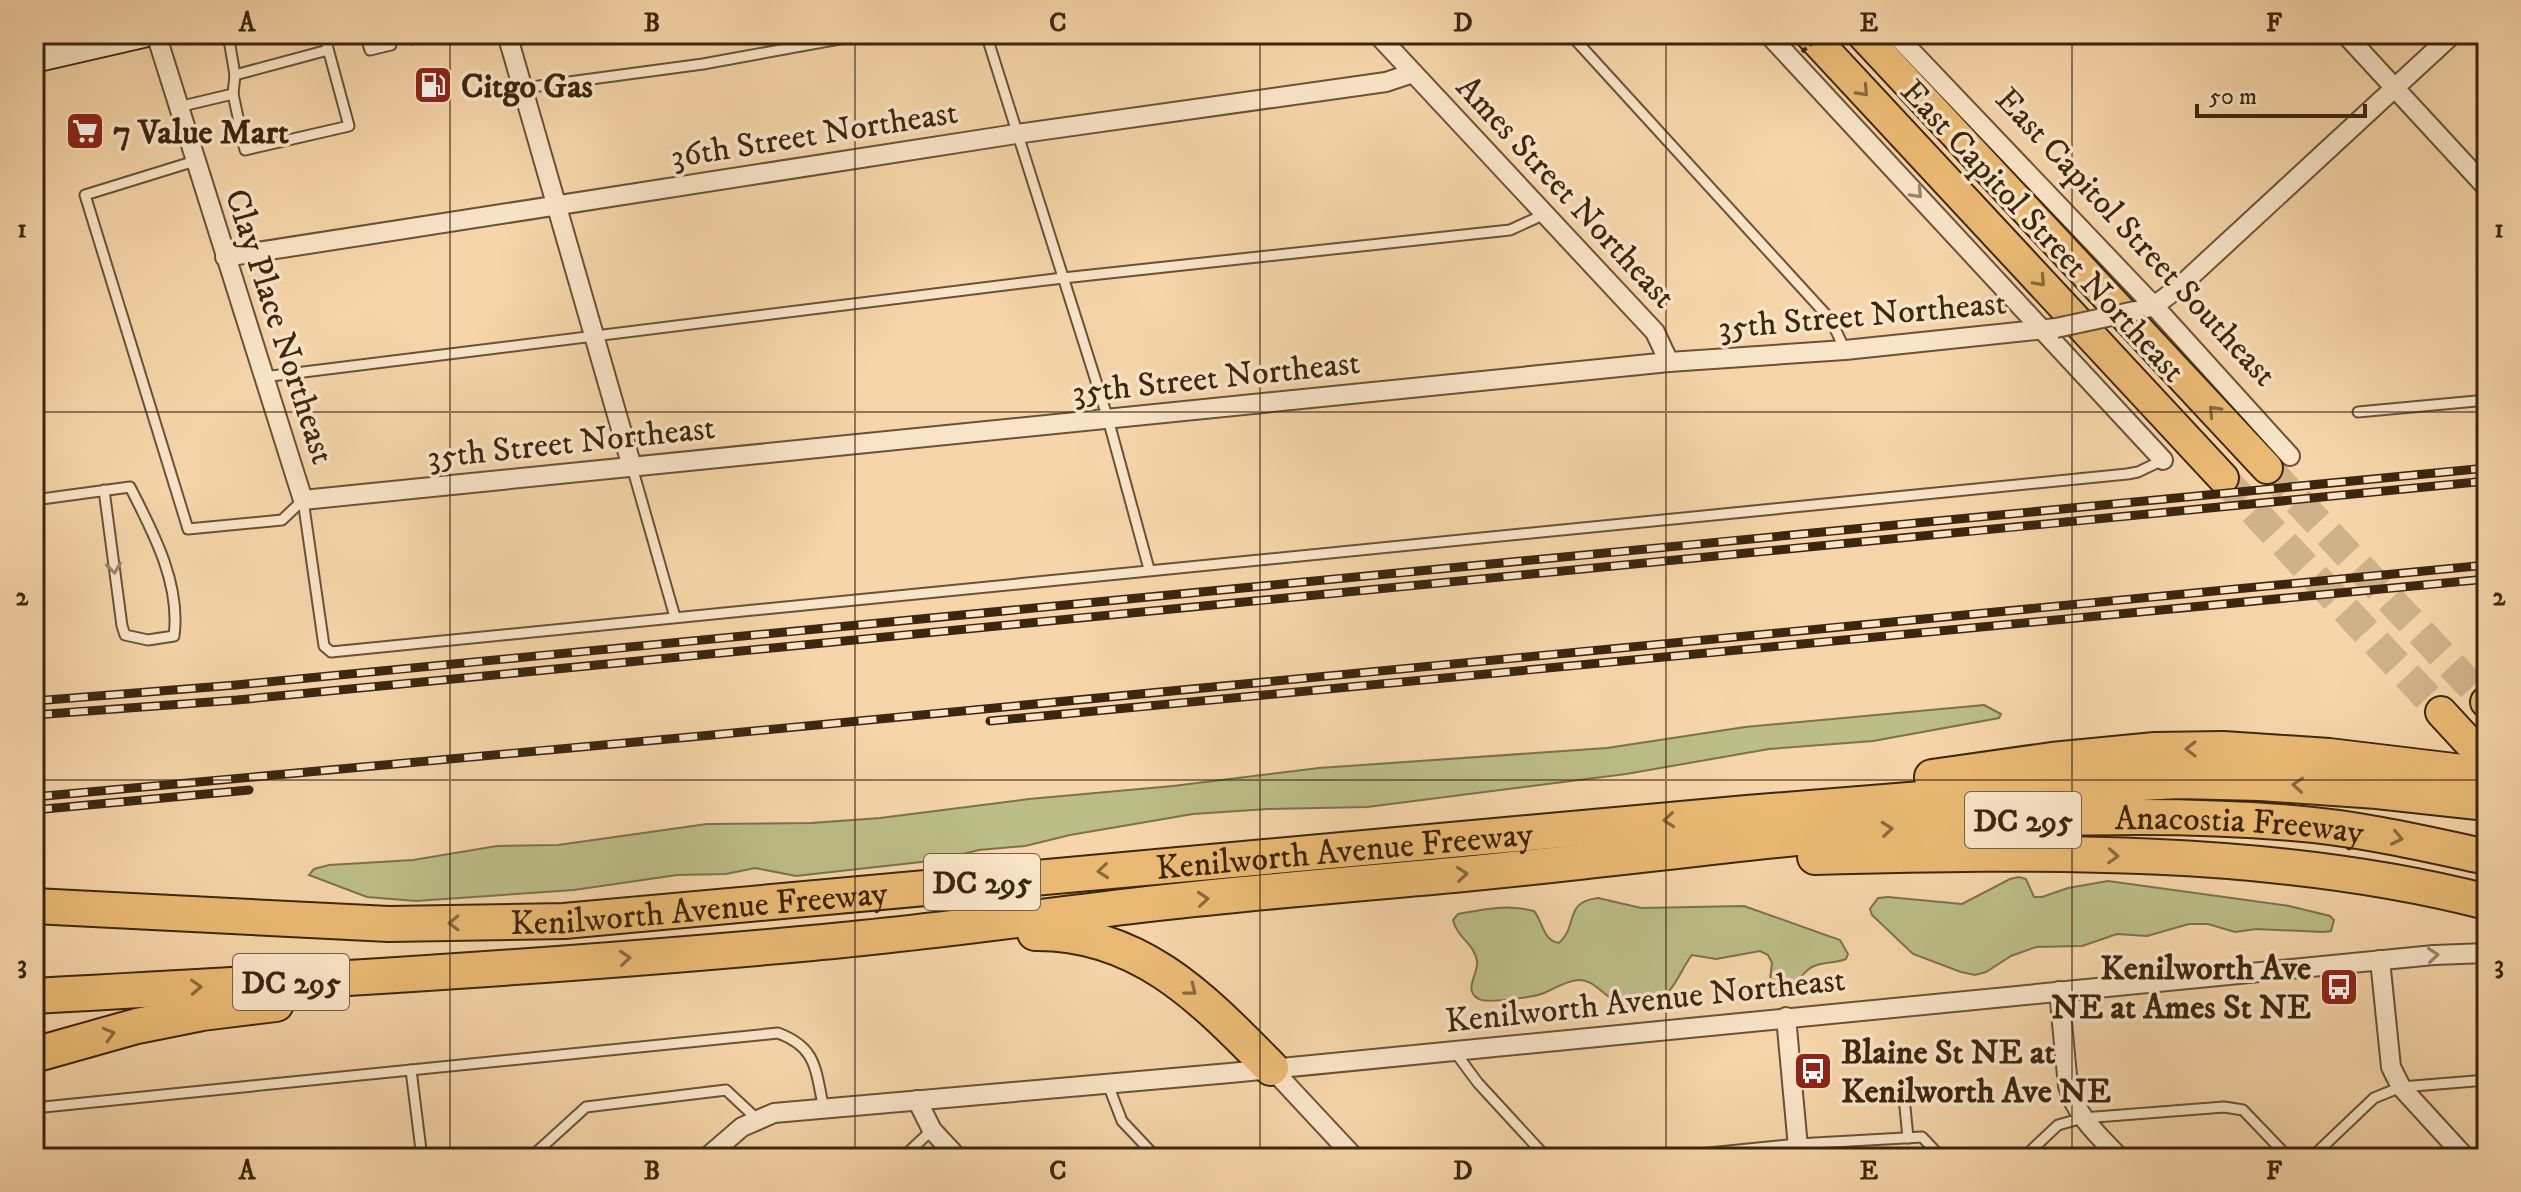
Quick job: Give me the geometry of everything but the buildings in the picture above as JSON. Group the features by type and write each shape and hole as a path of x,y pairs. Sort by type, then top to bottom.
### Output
{"highway":[{"name":"Anacostia Freeway","path":"1747,813 1916,779 2052,760 2155,750 2238,750 2479,769"},
{"path":"1747,813 2178,781 2289,785 2487,803"},
{"name":"Kenilworth Avenue Freeway","path":"34,906 389,924 564,921 1747,813"},
{"name":"Anacostia Freeway","path":"1559,865 1943,823 2040,819 2291,823 2371,832 2487,857"},
{"path":"1559,865 1855,856 2079,854 2262,864 2433,888 2487,902"},
{"name":"Kenilworth Avenue Freeway","path":"34,996 390,977 903,935 1160,903 1559,865"},
{"path":"34,927 216,916"},
{"path":"903,935 1065,933 1130,953 1186,986 1271,1068"},
{"path":"34,1055 137,1026 202,1013 547,964"}],"main road":[{"path":"34,59 75,42 143,34"},
{"name":"East Capitol Street Southeast","path":"1862,34 2279,462"},
{"name":"East Capitol Street Northeast","path":"1806,43 2223,478"},
{"path":"2441,712 2479,769"}],"street":[{"name":"Clay Place Northeast","path":"156,34 303,500"},
{"name":"Ames Street Northeast","path":"1377,34 1655,332 1669,362"},
{"name":"East Capitol Street Northeast","path":"1768,34 2050,329 2163,460"},
{"name":"East Capitol Street Southeast","path":"1895,34 2154,306 2279,462"},
{"path":"2345,34 2487,188"},
{"path":"2154,306 2178,288 2453,34"},
{"path":"509,38 632,467"},
{"name":"36th Street Northeast","path":"225,257 1016,134 1386,82 1413,73"},
{"name":"35th Street Northeast","path":"303,500 1669,362 1845,350 2050,329 2154,306"},
{"path":"2466,1158 2401,1087 2391,1067 2380,960 2487,953"},
{"name":"Kenilworth Avenue Northeast","path":"917,1100 2380,960"},
{"path":"2059,991 2072,1101 2083,1118 2120,1158"},
{"path":"1786,1017 1798,1151"},
{"path":"1271,1068 1355,1158"},
{"path":"706,1158 734,1132 774,1113 917,1100 932,1130 958,1158"}],"lane":[{"path":"228,34 235,75 233,94 245,150 349,126 324,34"},
{"path":"365,34 370,50 391,45"},
{"path":"412,39 428,34"},
{"path":"509,38 536,34"},
{"path":"524,88 703,64 867,34"},
{"path":"986,34 1108,419 1149,569"},
{"path":"1570,34 1831,320 1845,350"},
{"path":"235,75 328,50"},
{"path":"178,107 233,94"},
{"path":"195,161 85,195 188,529 282,520 303,500"},
{"path":"263,377 1063,278 1510,230 1545,214"},
{"path":"2358,412 2487,400"},
{"path":"303,500 324,646 331,652 2127,474 2163,460"},
{"path":"632,467 675,617"},
{"path":"34,500 104,490 130,487 158,543 177,613 174,636 148,640 125,635 104,490"},
{"path":"34,1108 778,1033 798,1040 812,1057 824,1109"},
{"path":"1453,1050 1478,1083 1547,1158"},
{"path":"411,1070 422,1158"},
{"path":"2311,1158 2374,1098 2401,1087 2487,1080"},
{"path":"1107,1082 1122,1121 1157,1158"},
{"path":"530,1158 586,1107 726,1090 757,1119"},
{"path":"1904,1097 1908,1138"},
{"path":"2023,1158 2058,1125 2083,1118 2224,1107 2243,1110 2289,1158"},
{"path":"902,1158 932,1130"},
{"path":"1659,1158 1798,1151 1922,1137 1942,1158"},
{"path":"1962,1154 2002,1155 2006,1158"}],"path":[{"path":"1806,43 1822,34"}],"green space":[{"path":"1984,705 2001,714 1999,718 1873,741 1769,749 1626,774 1367,807 1193,814 1025,846 979,850 939,860 796,876 755,868 726,874 677,875 574,890 416,901 367,897 309,875 314,869 329,865 413,860 497,846 558,845 707,824 811,823 880,818 1319,768 1607,748 1745,727"},
{"path":"2019,877 2026,879 2034,897 2108,881 2289,906 2330,916 2334,920 2331,931 2323,932 2256,929 2235,932 2208,924 2189,924 2147,936 2117,934 2082,946 2036,947 1975,975 1913,954 1872,915 1870,909 1878,898 1888,897 1962,904"},
{"path":"1598,898 1641,908 1744,906 1840,940 1848,954 1846,959 1813,966 1789,989 1779,994 1773,994 1769,988 1772,963 1768,955 1760,951 1716,959 1692,955 1665,995 1636,1006 1615,1001 1587,981 1578,980 1521,998 1483,1000 1474,995 1471,986 1477,961 1473,950 1455,926 1453,920 1458,914 1505,908 1534,911 1546,935 1559,943 1580,904"}],"tunnel":[{"path":"2267,468 2486,702"},
{"path":"2223,478 2441,712"}],"railway":[{"path":"34,701 236,685 2487,468"},
{"path":"34,715 237,700 2487,481"},
{"path":"34,797 2487,565"},
{"path":"990,721 2487,579"},
{"path":"34,810 249,790"}],"place":[{"name":"Citgo Gas","path":"433,85"},
{"name":"7 Value Mart","path":"85,131"},
{"name":"Kenilworth Ave NE at Ames St NE","path":"2339,987"},
{"name":"Blaine St NE at Kenilworth Ave NE","path":"1813,1071"}]}
